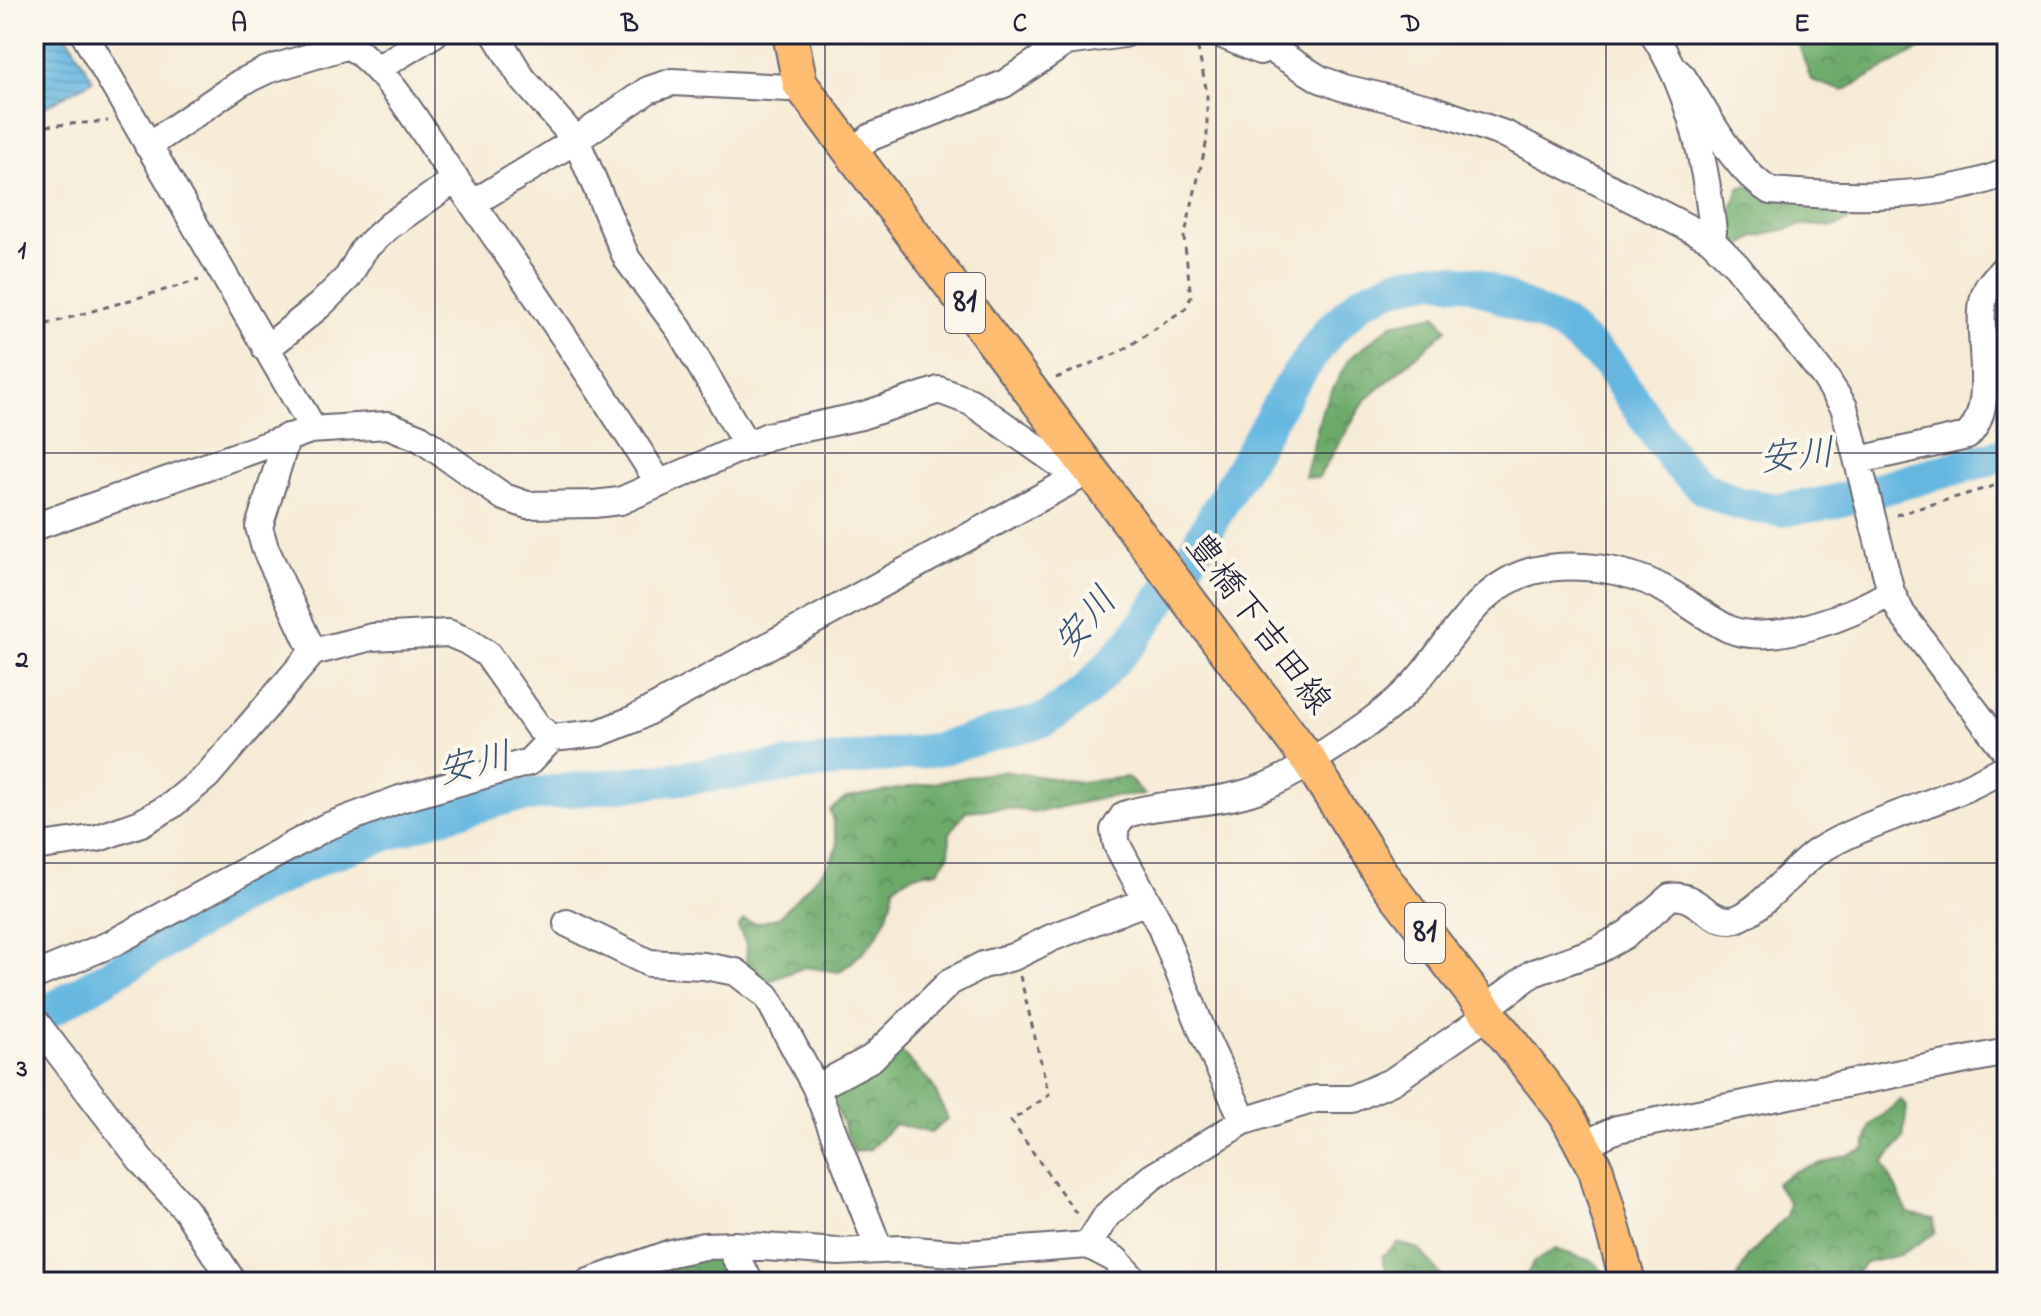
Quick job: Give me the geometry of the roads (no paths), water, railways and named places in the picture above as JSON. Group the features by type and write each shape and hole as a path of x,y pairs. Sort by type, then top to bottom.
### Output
{"main road":[{"name":"豊橋下吉田線","path":"790,34 800,84 1032,391 1083,474 1189,599 1310,762 1385,880 1566,1114 1603,1192 1628,1282"}],"street":[{"path":"84,34 307,418 259,527 265,548 313,652"},
{"path":"377,69 434,34"},
{"path":"495,34 522,78 576,140 627,259 679,329 746,444"},
{"path":"852,152 871,137 1004,84 1066,42 1124,34"},
{"path":"1220,34 1258,51 1258,41 1344,88 1429,108 1507,135 1710,239 1737,266 1825,377 1844,407 1891,592 1902,614 2007,753"},
{"path":"1653,34 1671,66 1701,150 1713,232 1710,239"},
{"path":"148,146 240,83 267,70 349,45 377,69 475,202 579,355 659,483"},
{"path":"1671,66 1682,76 1735,159 1753,181 1770,191 1915,192 2005,179"},
{"path":"475,202 576,140 648,90 672,82 788,88 800,84"},
{"path":"266,349 320,305 348,277 364,249 389,226 456,179"},
{"path":"1860,467 1967,436 1974,430 1980,415 1986,356 1983,306 1987,289 2007,265"},
{"path":"34,527 298,434 388,425 420,438 504,497 527,505 620,501 746,444 861,416 939,390 971,402 1083,474 634,719 599,733 552,738 529,762 400,799 326,827 113,943 34,976"},
{"path":"1244,1121 1147,901 1117,845 1114,830 1124,815 1243,794 1310,762 1409,689 1463,618 1490,594 1530,572 1556,568 1606,568 1662,588 1731,630 1757,633 1805,629 1891,592"},
{"path":"34,847 98,838 141,823 172,805 207,776 313,652 372,637 448,633 487,654 538,727 552,738"},
{"path":"1090,1240 1107,1215 1152,1177 1244,1121 1315,1099 1352,1099 1393,1081 1487,1013 1493,1003 1533,973 1598,950 1627,934 1670,897 1690,898 1721,919 1733,920 1749,911 1816,852 2007,766"},
{"path":"816,1088 872,1058 950,982 983,965 1013,957 1051,938 1147,901"},
{"path":"567,923 649,963 704,966 736,972 767,996 816,1088 879,1249"},
{"path":"34,1020 144,1164 186,1210 233,1282"},
{"path":"1583,1145 1617,1129 2007,1052"},
{"path":"589,1282 671,1253 704,1246 966,1254 1090,1240 1115,1259 1136,1282"},
{"path":"734,1245 734,1255 750,1282"}],"water":[{"path":"34,34 66,34 93,80 41,109 34,97"}],"waterway":[{"name":"安川","path":"34,1020 236,900 327,855 427,820 509,797 935,750 1047,719 1086,691 1132,641 1190,558 1289,387 1328,333 1361,301 1397,285 1434,278 1475,284 1563,325 1608,363 1674,460 1703,488 1739,504 1780,510 1829,503 2007,454"}]}
